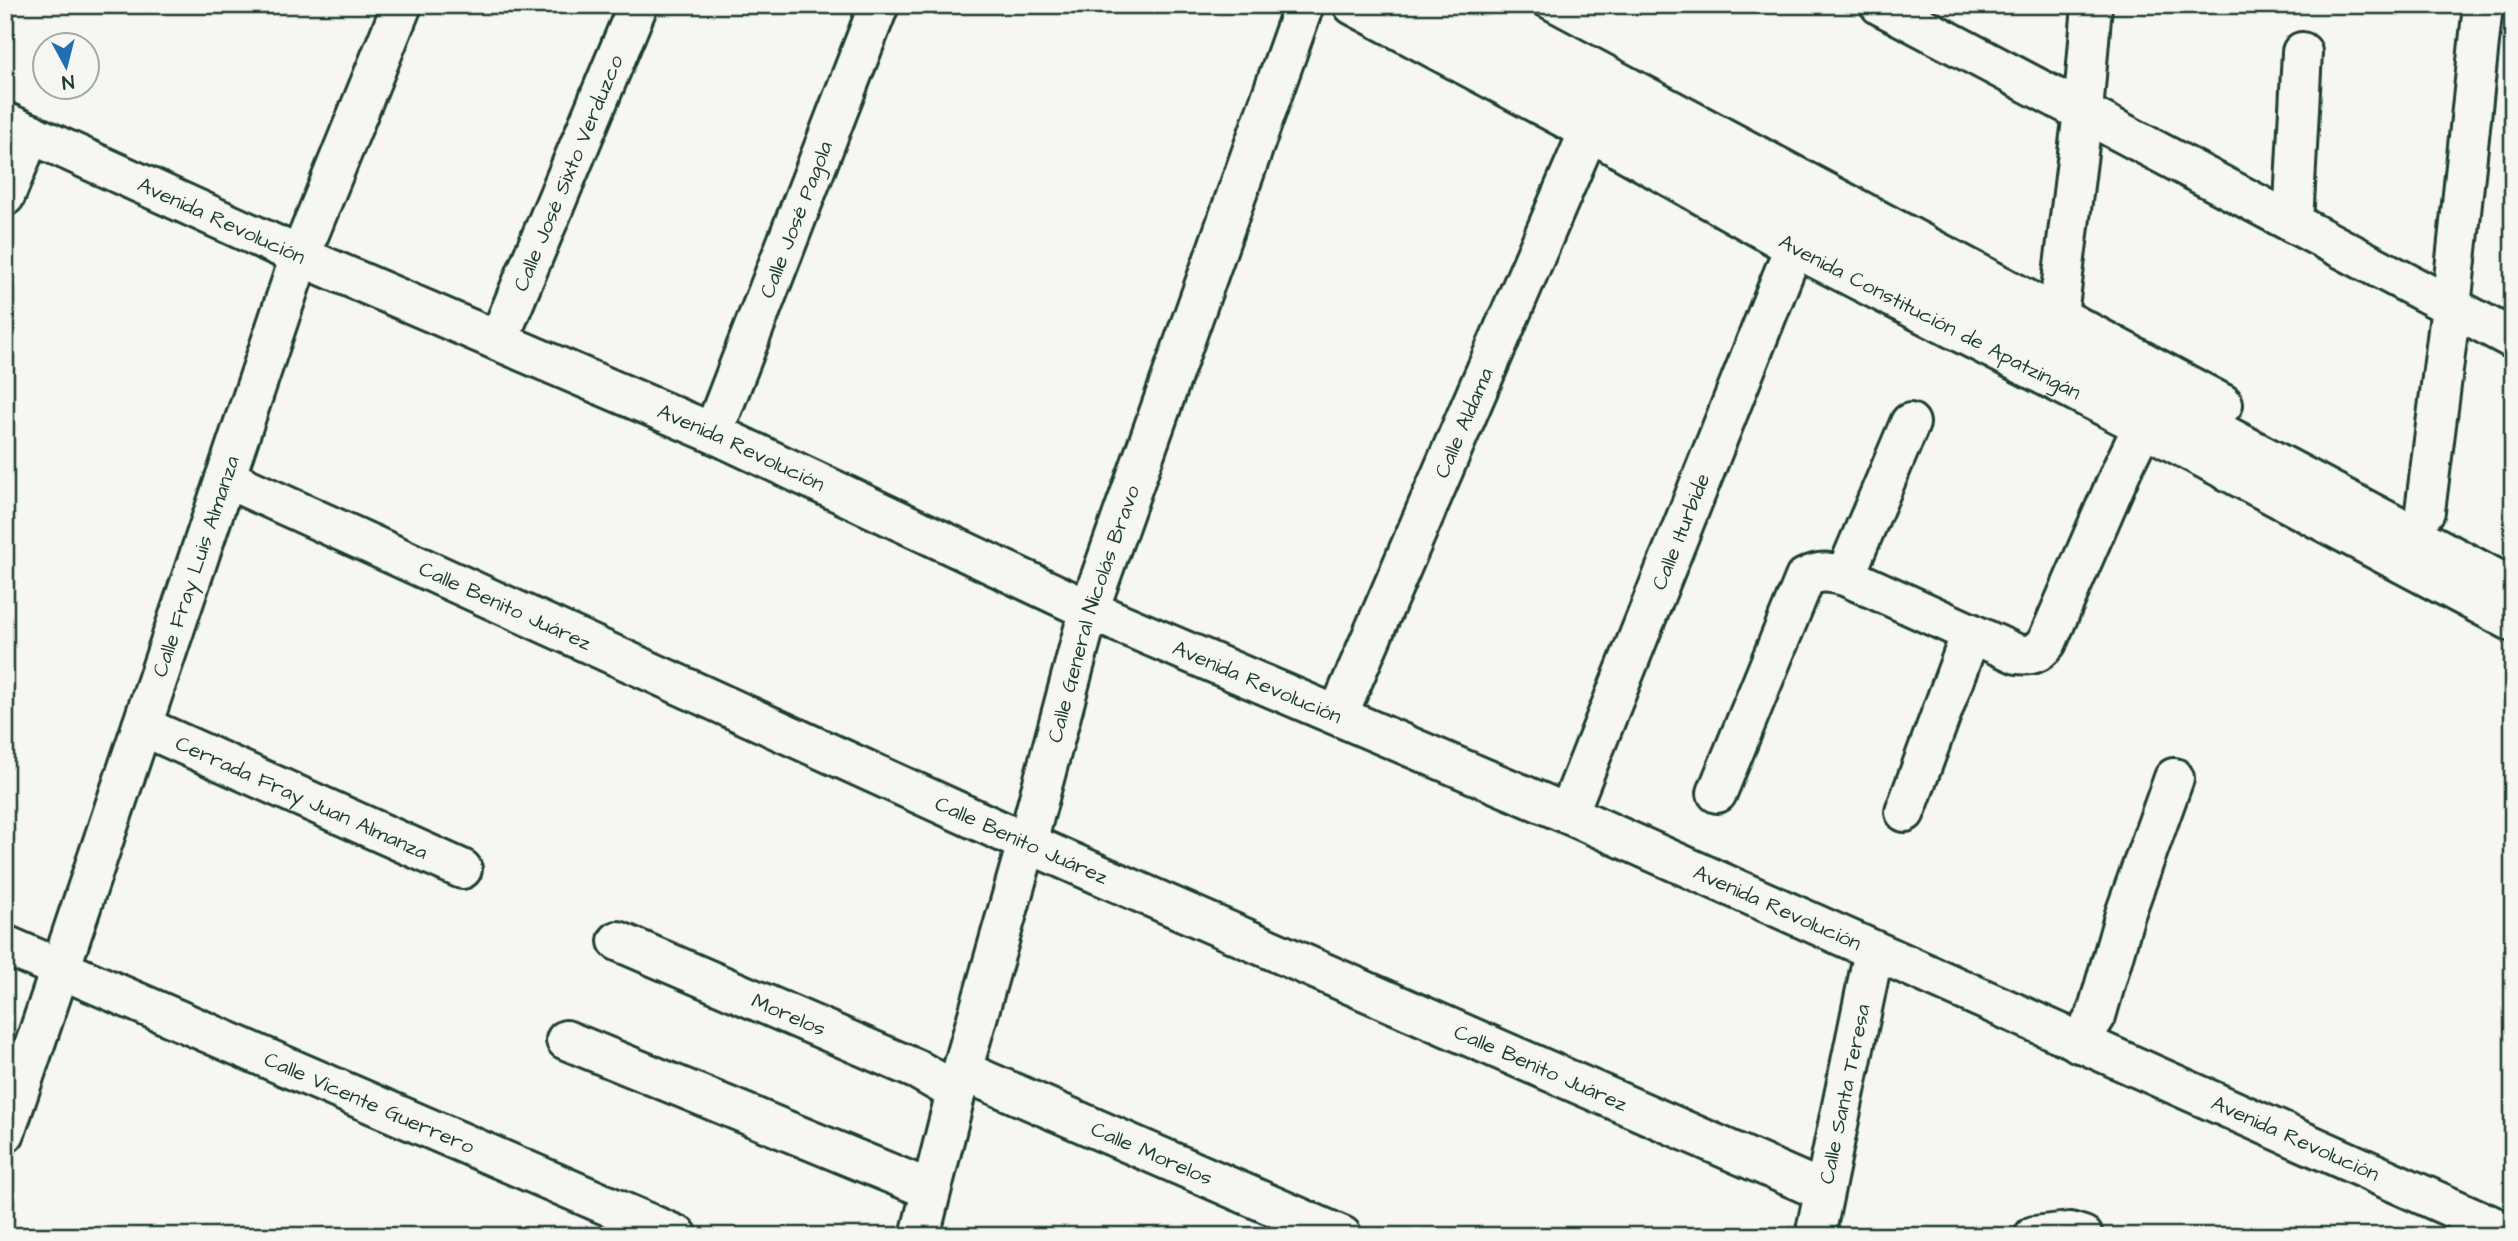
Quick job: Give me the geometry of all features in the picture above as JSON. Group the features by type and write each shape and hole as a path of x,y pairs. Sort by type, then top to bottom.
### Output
{"street":[{"name":"Calle Fray Luis Almanza","path":"5,1133 300,256 402,5"},
{"name":"Calle José Sixto Verduzco","path":"498,341 638,5"},
{"name":"Calle José Pagola","path":"713,433 880,5"},
{"name":"Calle General Nicolás Bravo","path":"920,1236 959,1082 1027,843 1088,610 1304,5"},
{"name":"Avenida Constitución de Apatzingán","path":"1353,5 1589,131 1794,247 2143,426 2513,622"},
{"name":"Avenida Constitución de Apatzingán","path":"1415,5 2513,588"},
{"path":"1474,5 2513,557"},
{"path":"1880,5 2513,339"},
{"path":"2058,316 2083,112 2092,5"},
{"path":"2425,511 2451,307 2483,5"},
{"path":"2293,223 2302,52"},
{"name":"Avenida Revolución","path":"18,127 300,256 713,433 1088,610 1568,814 2513,1235"},
{"path":"5,196 18,127"},
{"name":"Calle Aldama","path":"1338,715 1589,131"},
{"name":"Calle Iturbide","path":"1568,814 1794,247"},
{"path":"1845,576 1910,423"},
{"path":"1717,793 1805,578 1816,572 1845,576 2017,654 2028,656 2039,652 2047,642 2143,426"},
{"name":"Calle Benito Juárez","path":"225,478 1027,843 1823,1191"},
{"path":"1905,812 1970,634"},
{"name":"Cerrada Fray Juan Almanza","path":"142,726 462,869"},
{"path":"2079,1042 2096,1016 2125,914 2174,778"},
{"name":"Morelos","path":"618,941 918,1070 959,1082"},
{"name":"Calle Vicente Guerrero","path":"5,944 678,1236"},
{"name":"Calle Santa Teresa","path":"1815,1236 1874,951"},
{"path":"566,1040 931,1190"},
{"name":"Calle Morelos","path":"959,1082 1342,1236"},
{"path":"2034,1236 2070,1232 2083,1236"}]}
